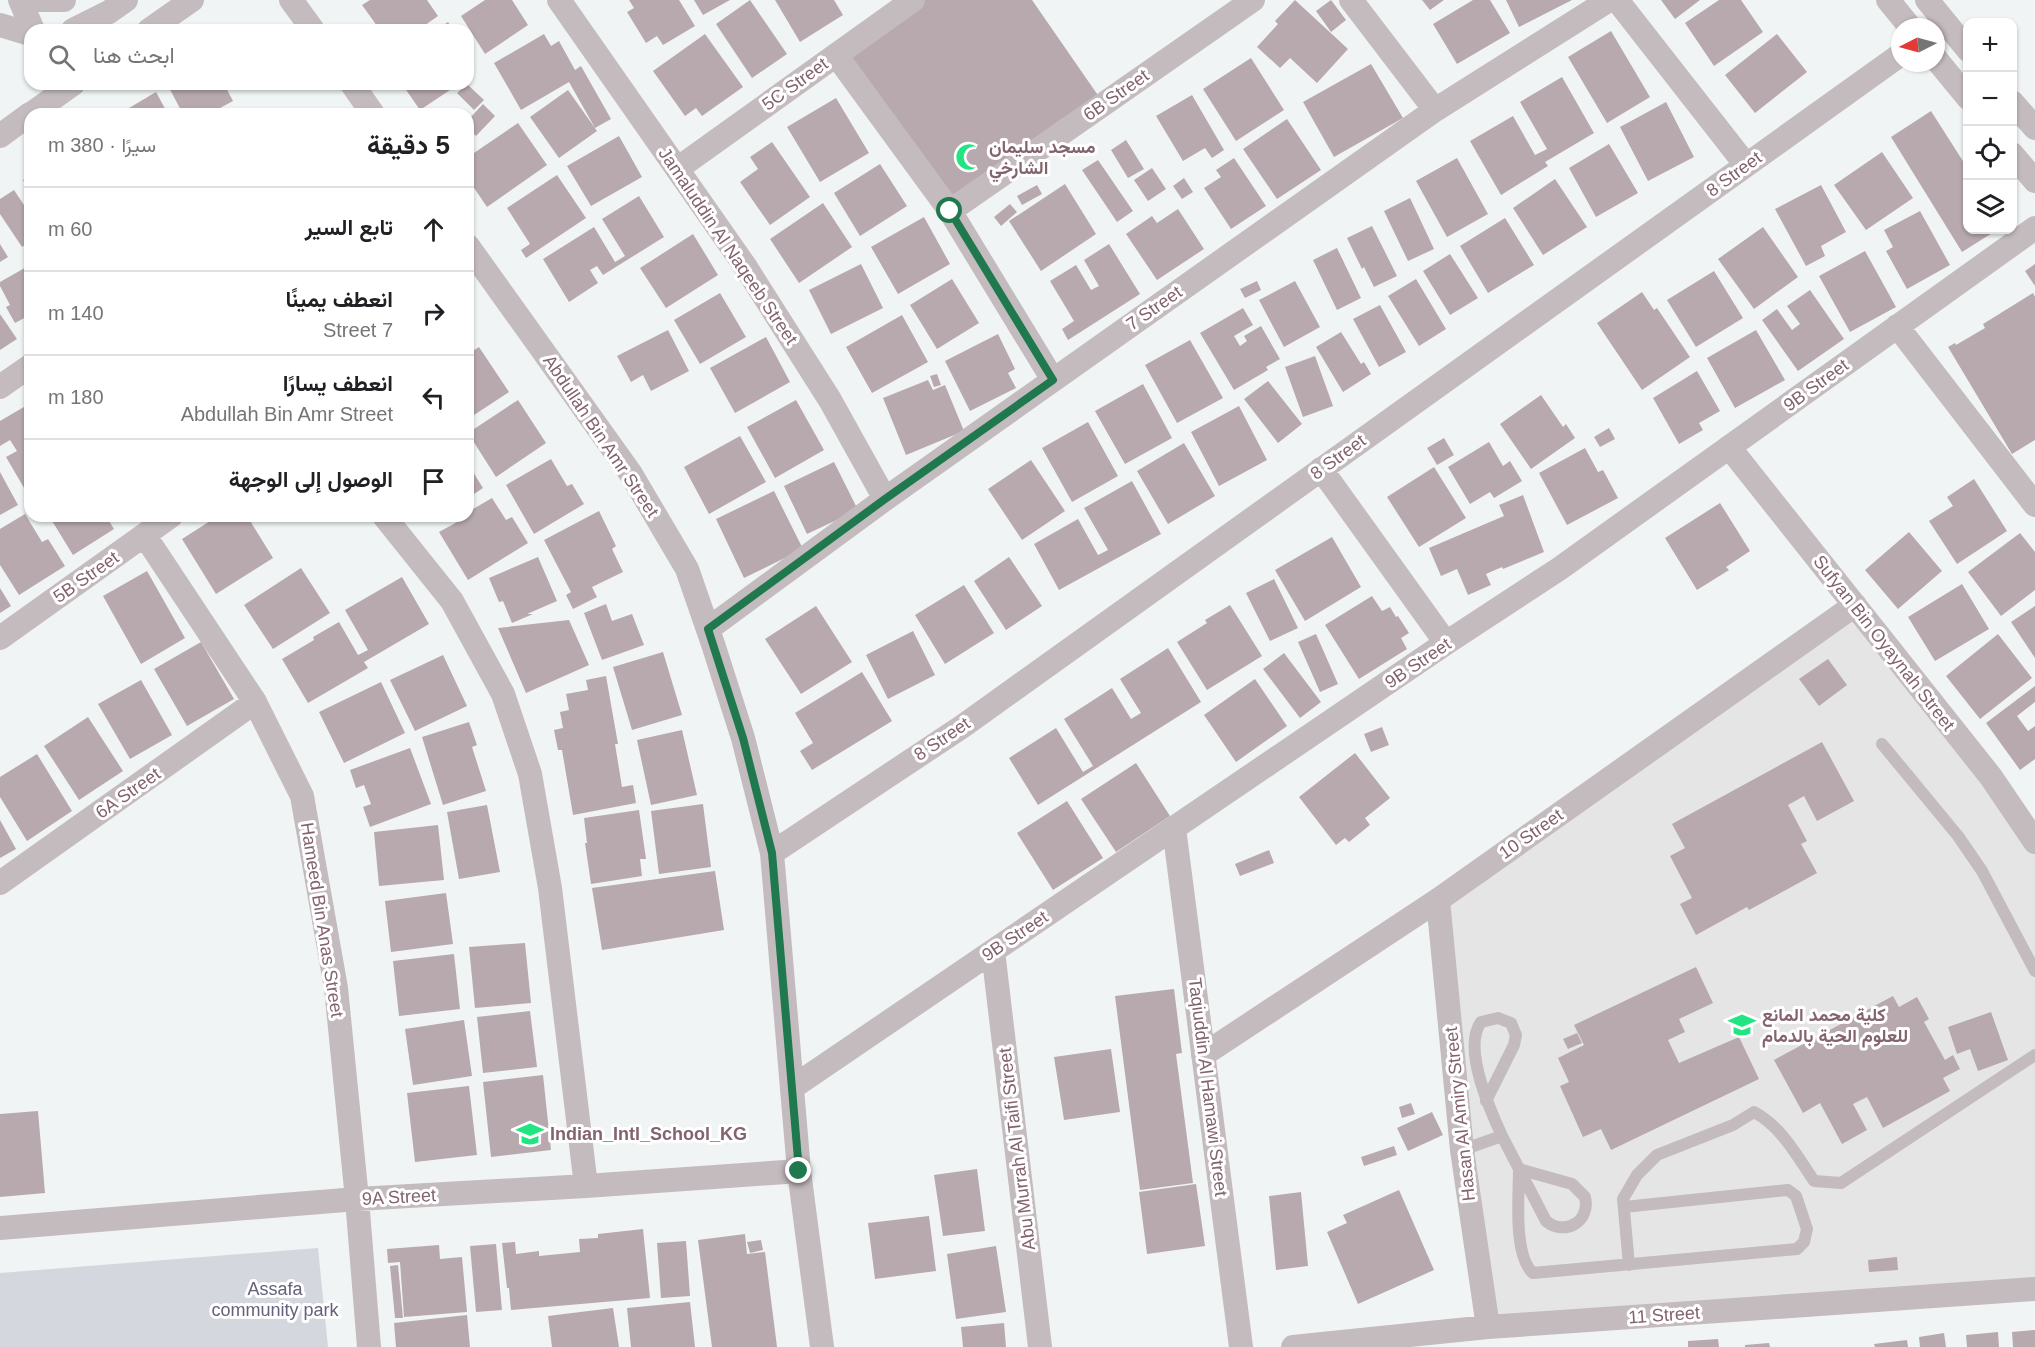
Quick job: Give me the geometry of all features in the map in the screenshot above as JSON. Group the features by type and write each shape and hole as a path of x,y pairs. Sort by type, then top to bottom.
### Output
{"street":[{"path":"20,0 30,24"},
{"path":"40,0 64,0"},
{"path":"85,24 110,12 126,0"},
{"path":"158,24 192,0"},
{"path":"291,0 309,24"},
{"name":"Jamaluddin Al Naqeeb Street","path":"559,0 745,266 824,391 885,499"},
{"name":"5C Street","path":"677,169 913,0"},
{"name":"6B Street","path":"950,211 1253,0"},
{"path":"1351,0 1435,110"},
{"name":"7 Street","path":"708,629 885,499 1435,110 1609,0"},
{"path":"1617,0 1746,165"},
{"path":"1888,0 1903,18"},
{"path":"1927,0 1936,18"},
{"path":"0,25 24,32"},
{"path":"1945,30 1963,46"},
{"path":"836,55 950,211 1053,380"},
{"name":"8 Street","path":"772,853 963,726 1891,61"},
{"path":"1945,70 1963,92"},
{"path":"39,108 64,90"},
{"path":"356,90 369,108"},
{"path":"2017,107 2035,128"},
{"path":"0,136 24,118"},
{"path":"2017,159 2035,182"},
{"name":"9B Street","path":"793,1087 1446,643 1559,569 2035,228"},
{"name":"Abdullah Bin Amr Street","path":"474,254 631,474 687,569 743,738 772,853 799,1171 822,1347"},
{"path":"1897,326 2035,505"},
{"path":"0,387 24,370"},
{"name":"Sufyan Bin Oyaynah Street","path":"1729,447 1991,777 2035,842"},
{"path":"1321,469 1446,643"},
{"name":"5B Street","path":"0,638 164,522"},
{"path":"389,522 452,601 503,694 530,774 550,888 586,1186"},
{"name":"Hameed Bin Anas Street","path":"146,536 255,702 302,796 336,988 369,1347"},
{"name":"10 Street","path":"1203,1055 1438,900 1855,605"},
{"name":"6A Street","path":"0,883 255,702"},
{"name":"Taqiuddin Al Hamawi Street","path":"1174,828 1241,1347"},
{"name":"Hasan Al Amiry Street","path":"1438,900 1462,1150 1488,1327"},
{"name":"Abu Murrah Al Taifi Street","path":"993,951 1040,1347"},
{"name":"9A Street","path":"0,1228 357,1199 799,1171"},
{"name":"11 Street","path":"1293,1347 1488,1327 2035,1289"}],"lane":[{"path":"1882,744 1959,836 1982,872 2035,971"},
{"path":"1486,1101 1514,1045 1516,1035 1511,1023 1497,1018 1480,1022 1474,1038 1478,1072 1486,1101 1502,1136 1519,1169 1546,1221 1556,1227 1572,1225 1583,1218 1586,1212 1585,1197 1572,1184 1519,1169"},
{"path":"1629,1265 1623,1199 1637,1175 1657,1155 1733,1125 1754,1112 1768,1119 1791,1145 1814,1181 1841,1183 2035,1055"},
{"path":"1462,1150 1502,1136"},
{"path":"1519,1169 1520,1251 1527,1268 1533,1273 1797,1249 1804,1242 1807,1229 1796,1196 1788,1190 1624,1208"}],"shaded area":[{"name":"كلية محمد المانع للعلوم الحية بالدمام","path":"1855,605 2035,848 2035,1289 1488,1327 1438,900"}],"green space":[{"name":"Assafa community park","path":"318,1248 328,1347 0,1347 0,1273"}],"building":[{"path":"370,0 427,0 438,16 427,24 376,24 362,5"},
{"path":"485,0 512,0 528,25 485,54 474,37 474,24 466,24 461,16"},
{"path":"629,0 679,0 695,26 663,45 657,36 646,43 627,12 634,8"},
{"path":"694,0 730,0 703,15"},
{"path":"750,0 787,54 752,78 716,24"},
{"path":"775,0 834,0 843,15 800,42"},
{"name":"مسجد سليمان الشارخي","path":"913,0 1032,0 1104,104 950,211 836,55"},
{"path":"1295,0 1348,49 1317,83 1290,58 1280,68 1257,47 1278,24 1275,21"},
{"path":"1331,0 1346,20 1331,32 1316,11"},
{"path":"1422,0 1444,0 1430,10"},
{"path":"1473,0 1490,0 1510,33 1457,64 1433,24"},
{"path":"1506,0 1572,0 1519,27"},
{"path":"1661,0 1700,0 1675,19"},
{"path":"1719,0 1741,0 1763,32 1714,66 1685,23"},
{"path":"1611,31 1650,97 1607,123 1568,57"},
{"path":"544,34 551,46 559,41 575,70 581,66 611,119 595,128 569,82 521,110 494,63"},
{"path":"705,34 743,87 702,116 696,108 685,116 653,71"},
{"path":"1777,34 1807,72 1755,113 1725,75"},
{"path":"1251,58 1284,110 1236,141 1203,89"},
{"path":"1371,64 1403,118 1334,157 1303,102"},
{"path":"1562,77 1594,133 1545,162 1548,166 1501,195 1470,141 1513,116 1535,155 1547,149 1520,102"},
{"path":"170,90 227,90 233,101 220,108 180,108"},
{"path":"406,90 450,90 423,108 419,108"},
{"path":"460,90 473,90 484,100 474,110 457,93"},
{"path":"568,90 597,131 559,158 530,117"},
{"path":"156,92 165,108 129,108"},
{"path":"1192,95 1224,150 1212,158 1205,148 1183,161 1156,116"},
{"path":"836,98 869,153 820,182 787,127"},
{"path":"1666,102 1694,157 1648,181 1620,127"},
{"path":"483,104 495,116 476,136 474,134 474,114"},
{"path":"1931,111 1963,161 1963,234 1991,234 1962,252 1891,137"},
{"path":"1287,119 1321,170 1277,199 1243,149"},
{"path":"518,123 547,165 487,207 474,188 474,153"},
{"path":"619,136 642,177 591,206 567,166"},
{"path":"1126,140 1144,169 1128,178 1111,150"},
{"path":"772,142 810,197 770,225 740,182 758,169 750,157"},
{"path":"1609,144 1638,193 1596,217 1569,168"},
{"path":"1882,152 1913,198 1866,230 1834,185"},
{"path":"1234,158 1266,206 1231,229 1204,188 1221,177 1216,170"},
{"path":"1457,158 1488,214 1447,237 1416,181"},
{"path":"1098,160 1133,211 1117,222 1082,170"},
{"path":"880,164 907,206 860,236 834,193"},
{"path":"1152,168 1166,189 1148,201 1134,180"},
{"path":"557,175 586,218 526,258 521,250 530,244 507,208"},
{"path":"1184,178 1193,192 1182,199 1173,186"},
{"path":"1555,179 1587,227 1543,255 1513,208"},
{"path":"1065,184 1096,234 1041,271 1009,221"},
{"path":"1037,185 1042,194 1022,205 1017,196"},
{"path":"1821,185 1846,232 1821,246 1825,256 1806,266 1775,209"},
{"path":"14,190 24,205 24,246 22,247 0,214 0,199"},
{"path":"639,196 664,237 603,275 597,266 590,270 598,283 569,302 543,259 594,227 615,262 625,256 602,219"},
{"path":"1410,198 1434,249 1408,261 1384,211"},
{"path":"823,203 852,247 799,283 770,239"},
{"path":"1010,204 1017,212 1001,226 994,217"},
{"path":"1178,209 1204,249 1157,280 1126,234 1152,216 1157,223"},
{"path":"1920,211 1950,265 1907,289 1886,251 1893,247 1884,230"},
{"path":"924,217 950,264 898,294 871,247"},
{"path":"1505,218 1534,265 1488,293 1460,246"},
{"path":"1372,226 1397,276 1374,287 1364,267 1362,269 1347,238"},
{"path":"1763,227 1798,277 1754,309 1718,259"},
{"path":"693,234 718,275 666,308 640,268"},
{"path":"0,244 8,257 0,262"},
{"path":"1109,244 1140,294 1068,340 1062,329 1074,321 1050,281 1076,265 1091,290 1099,286 1084,260"},
{"path":"1337,248 1361,298 1337,310 1313,260"},
{"path":"1865,251 1896,307 1850,332 1819,276"},
{"path":"1450,254 1478,298 1450,315 1423,271"},
{"path":"861,264 883,308 831,334 809,290"},
{"path":"2035,264 2035,286 2025,271"},
{"path":"24,268 24,318 15,323 6,307 10,305 0,282"},
{"path":"1714,271 1743,318 1696,347 1667,300"},
{"path":"952,279 979,323 937,349 910,305"},
{"path":"1416,279 1446,329 1419,346 1388,296"},
{"path":"1257,281 1261,290 1245,298 1240,289"},
{"path":"1295,281 1320,327 1284,347 1259,300"},
{"path":"1810,290 1844,339 1798,371 1762,320 1777,309 1792,330 1800,324 1787,306"},
{"path":"1642,292 1654,310 1657,308 1690,357 1642,390 1597,323"},
{"path":"720,293 746,337 700,364 674,320"},
{"path":"2033,293 2035,297 2035,440 2012,454 1948,347 1955,343 1956,345 1985,328 1983,324"},
{"path":"1380,305 1406,352 1379,367 1353,319"},
{"path":"1243,308 1253,325 1234,336 1240,346 1247,341 1244,336 1261,326 1280,359 1266,367 1268,370 1234,390 1200,333"},
{"path":"0,314 17,339 0,350"},
{"path":"902,315 928,362 872,393 846,347"},
{"path":"668,330 689,371 651,391 643,375 631,382 617,356"},
{"path":"1756,330 1785,380 1735,408 1707,358"},
{"path":"1341,332 1361,364 1364,362 1371,374 1343,392 1316,347"},
{"path":"998,334 1015,369 1008,373 1016,388 970,411 945,361"},
{"path":"766,337 790,382 735,413 710,368"},
{"path":"1190,340 1223,398 1177,423 1145,365"},
{"path":"479,347 509,392 474,415 474,350"},
{"path":"1315,356 1333,406 1303,417 1285,367"},
{"path":"1697,371 1720,411 1699,423 1703,430 1679,444 1653,398"},
{"path":"937,374 941,385 934,387 930,376"},
{"path":"928,380 933,390 945,385 964,431 906,455 883,398"},
{"path":"1268,381 1302,424 1278,443 1244,399"},
{"path":"1143,384 1172,438 1125,464 1095,411"},
{"path":"1541,395 1563,427 1566,424 1575,438 1531,469 1500,424"},
{"path":"518,400 546,443 496,477 474,442 474,429"},
{"path":"796,400 824,450 775,478 747,427"},
{"path":"1239,406 1267,460 1219,486 1191,432"},
{"path":"24,407 24,488 6,457 17,451 10,440 0,446 0,421"},
{"path":"1088,422 1118,476 1072,502 1042,448"},
{"path":"1609,428 1615,439 1600,447 1594,437"},
{"path":"740,436 766,482 709,514 684,467"},
{"path":"1444,438 1454,455 1437,465 1427,448"},
{"path":"1489,442 1503,466 1510,461 1522,481 1494,498 1490,492 1470,504 1448,467"},
{"path":"1184,443 1215,496 1168,524 1137,471"},
{"path":"1585,448 1598,472 1603,470 1618,498 1567,525 1539,473"},
{"path":"551,459 567,486 572,484 584,504 534,534 506,485"},
{"path":"1031,460 1065,511 1022,540 988,489"},
{"path":"834,462 858,510 807,534 784,486"},
{"path":"1434,467 1466,518 1419,547 1387,497"},
{"path":"0,472 18,505 0,515"},
{"path":"474,474 483,488 474,494"},
{"path":"1974,479 2007,531 1957,564 1929,521 1953,506 1947,497"},
{"path":"1132,481 1161,534 1059,590 1034,544 1078,519 1098,555 1108,550 1084,508"},
{"path":"774,491 803,549 744,578 716,519"},
{"path":"1523,495 1544,552 1486,574 1491,585 1468,595 1457,569 1441,576 1429,548 1504,516 1499,505"},
{"path":"492,498 506,520 512,517 528,543 468,580 439,532 457,522 474,522 474,508"},
{"path":"1720,503 1750,551 1726,567 1729,570 1697,590 1665,538"},
{"path":"599,511 616,546 612,549 623,572 592,587 597,597 573,609 566,595 571,592 544,540"},
{"path":"24,515 24,522 30,522 42,542 48,539 65,566 19,595 0,565 0,529"},
{"path":"53,522 110,522 114,529 73,555"},
{"path":"209,522 251,522 273,558 216,594 182,539"},
{"path":"1909,532 1942,571 1898,609 1865,570"},
{"path":"2020,533 2035,552 2035,590 2001,616 1968,572"},
{"path":"1332,537 1361,587 1305,621 1275,570"},
{"path":"538,557 557,601 512,623 503,601 499,602 489,578"},
{"path":"1009,557 1042,606 1006,630 974,581"},
{"path":"301,568 330,613 273,649 244,605"},
{"path":"147,571 185,638 141,664 103,596"},
{"path":"402,577 429,624 364,662 368,668 308,703 282,659 339,622 358,655 368,650 345,610"},
{"path":"1274,579 1298,628 1270,641 1246,593"},
{"path":"1962,584 1989,629 1935,661 1908,617"},
{"path":"964,585 994,633 945,664 915,615"},
{"path":"0,588 11,606 0,613"},
{"path":"1372,596 1382,611 1390,607 1396,617 1398,616 1409,633 1401,638 1407,649 1359,679 1325,625"},
{"path":"606,604 612,621 632,614 644,645 602,660 584,613"},
{"path":"1230,605 1262,656 1207,690 1177,642 1207,623 1205,620"},
{"path":"816,606 852,662 801,694 765,639"},
{"path":"2035,606 2035,658 2011,622"},
{"path":"569,620 589,665 526,693 498,628"},
{"path":"913,631 935,675 888,699 866,655"},
{"path":"1316,634 1338,684 1320,692 1298,642"},
{"path":"1998,634 2032,678 1980,719 1946,676"},
{"path":"201,642 234,699 187,726 154,669"},
{"path":"1168,648 1201,702 1038,805 1009,758 1056,728 1083,772 1093,766 1064,719 1112,688 1131,719 1141,713 1120,679"},
{"path":"663,652 682,715 632,730 613,667"},
{"path":"1284,653 1321,702 1300,718 1263,669"},
{"path":"443,655 467,706 415,731 390,680"},
{"path":"1828,659 1847,685 1819,706 1799,679"},
{"path":"862,672 892,721 812,770 800,751 813,743 795,713"},
{"path":"606,676 618,744 615,744 622,787 633,785 636,803 573,815 562,750 558,750 554,730 563,728 560,712 569,710 566,694 588,690 586,680"},
{"path":"1255,679 1287,726 1236,762 1204,715"},
{"path":"141,680 172,735 130,759 98,704"},
{"path":"381,682 405,733 344,763 319,712"},
{"path":"2035,686 2035,702 2017,716 2028,731 2035,726 2035,759 2020,770 1986,723"},
{"path":"88,717 123,771 79,800 44,746"},
{"path":"469,722 477,745 472,747 486,791 443,805 422,737"},
{"path":"1382,727 1389,745 1371,752 1364,734"},
{"path":"682,730 697,795 651,805 637,740"},
{"path":"1822,742 1854,801 1817,821 1804,796 1788,805 1807,841 1801,844 1817,873 1749,910 1747,907 1696,935 1680,904 1692,898 1670,856 1685,848 1672,824"},
{"path":"410,748 431,804 370,827 363,807 371,804 364,785 356,788 350,770"},
{"path":"1355,753 1390,798 1365,818 1370,825 1349,842 1345,838 1336,845 1299,797"},
{"path":"37,754 72,811 27,841 0,797 0,777"},
{"path":"1136,763 1170,816 1116,852 1081,799"},
{"path":"1067,801 1103,858 1053,890 1017,833"},
{"path":"703,804 711,867 659,874 651,811"},
{"path":"487,805 500,872 459,879 447,812"},
{"path":"639,810 646,859 640,859 642,876 591,884 584,818"},
{"path":"0,820 16,849 0,858"},
{"path":"438,825 444,880 379,886 374,832"},
{"path":"1269,850 1274,863 1240,876 1235,864"},
{"path":"715,871 724,930 602,950 592,888"},
{"path":"446,893 453,944 391,952 385,901"},
{"path":"525,943 531,1003 475,1008 469,947"},
{"path":"454,954 460,1009 399,1016 393,961"},
{"path":"1696,967 1713,1003 1679,1019 1685,1032 1668,1040 1679,1063 1739,1037 1759,1079 1611,1150 1601,1129 1583,1137 1560,1086 1569,1082 1558,1058 1584,1045 1574,1025"},
{"path":"1174,989 1182,1053 1176,1054 1193,1183 1140,1190 1115,996"},
{"path":"1893,996 1899,1007 1917,997 1929,1019 1924,1022 1945,1060 1953,1055 1960,1069 1943,1078 1950,1091 1883,1128 1867,1097 1853,1104 1867,1130 1842,1144 1820,1103 1803,1113 1774,1060"},
{"path":"530,1011 537,1067 483,1073 477,1017"},
{"path":"1991,1012 2008,1060 1978,1071 1970,1049 1957,1054 1948,1027"},
{"path":"464,1020 472,1076 413,1085 405,1029"},
{"path":"1577,1033 1582,1043 1568,1049 1563,1039"},
{"path":"1111,1049 1120,1112 1064,1120 1054,1057"},
{"path":"543,1075 551,1150 491,1157 483,1082"},
{"path":"469,1086 477,1155 415,1162 407,1093"},
{"path":"1411,1103 1415,1114 1402,1118 1399,1107"},
{"path":"38,1111 45,1193 0,1197 0,1114"},
{"path":"1432,1112 1443,1135 1408,1151 1397,1128"},
{"path":"1394,1146 1397,1155 1364,1166 1361,1157"},
{"path":"977,1169 985,1231 943,1236 934,1175"},
{"path":"1196,1184 1205,1246 1147,1254 1139,1192"},
{"path":"1399,1190 1434,1270 1358,1304 1327,1232 1347,1223 1343,1215"},
{"path":"1301,1192 1308,1266 1276,1270 1269,1196"},
{"path":"929,1216 936,1271 875,1279 868,1223"},
{"path":"643,1229 650,1298 511,1310 502,1243 515,1242 516,1254 539,1251 539,1256 580,1252 579,1239 598,1238 598,1234"},
{"path":"745,1234 747,1254 765,1252 777,1347 712,1347 698,1240"},
{"path":"761,1240 763,1250 750,1253 747,1242"},
{"path":"686,1241 690,1296 661,1298 657,1243"},
{"path":"496,1244 502,1310 476,1312 470,1246"},
{"path":"439,1245 440,1259 462,1257 467,1312 404,1317 400,1262 388,1263 387,1249"},
{"path":"996,1246 1006,1312 956,1319 947,1254"},
{"path":"1897,1257 1898,1270 1869,1272 1868,1260"},
{"path":"398,1265 403,1318 395,1318 390,1266"},
{"path":"690,1302 695,1347 631,1347 627,1308"},
{"path":"613,1308 619,1347 552,1347 548,1316"},
{"path":"467,1315 470,1347 396,1347 394,1323"},
{"path":"1004,1323 1006,1347 963,1347 961,1327"},
{"path":"2035,1330 2035,1347 2013,1347 2012,1332"},
{"path":"1998,1332 1999,1347 1967,1347 1966,1335"},
{"path":"1944,1333 1946,1347 1920,1347 1919,1337"},
{"path":"1718,1339 1719,1347 1688,1347 1688,1341"},
{"path":"1907,1340 1908,1347 1875,1347 1874,1344"},
{"path":"1769,1343 1770,1347 1745,1347 1745,1345"}],"place":[{"name":"مسجد سليمان الشارخي","path":"969,157"},
{"name":"كلية محمد المانع للعلوم الحية بالدمام","path":"1742,1025"},
{"name":"Indian_Intl_School_KG","path":"530,1134"}],"route":[{"path":"799,1171 772,853 743,738 708,629 885,499 1053,380 950,211"}]}
